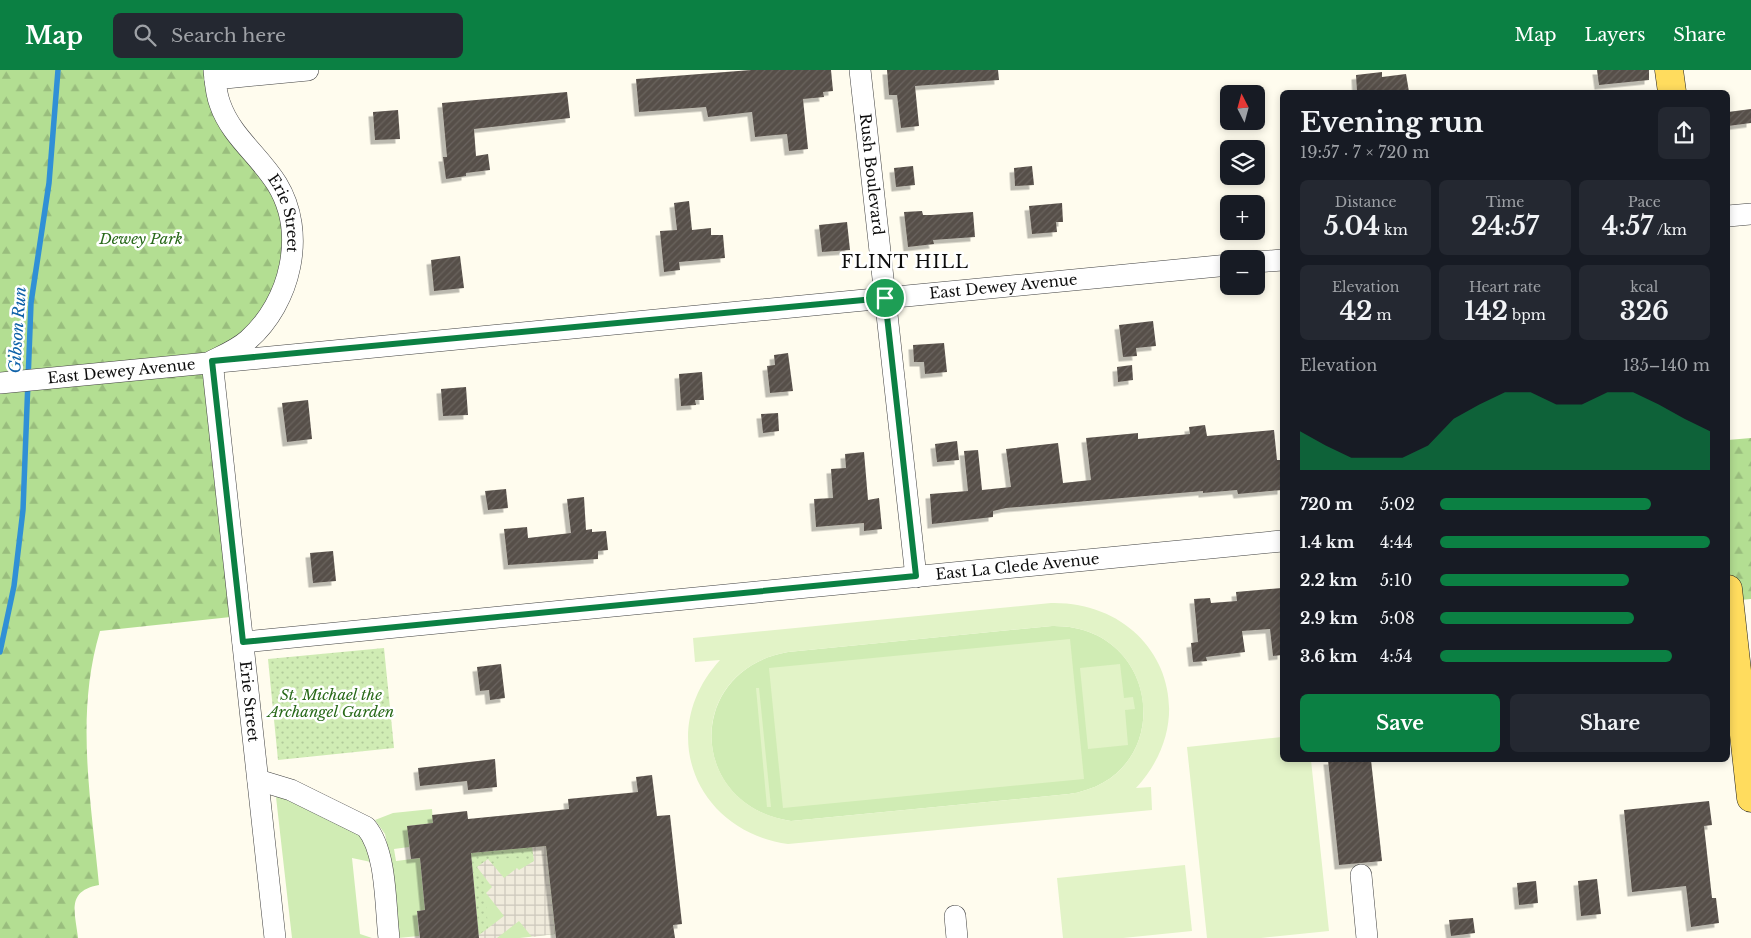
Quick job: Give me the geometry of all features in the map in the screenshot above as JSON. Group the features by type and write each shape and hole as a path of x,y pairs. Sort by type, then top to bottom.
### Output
{"main road":[{"path":"1670,70 1672,90"},
{"path":"1730,604 1747,734 1751,798"}],"street":[{"path":"214,74 308,70"},
{"name":"Rush Boulevard","path":"860,70 916,576"},
{"name":"Erie Street","path":"214,74 219,102 228,124 278,185 292,222 292,258 286,282 269,315 247,341 212,361 275,938"},
{"path":"1730,216 1751,214"},
{"path":"1265,261 1280,260"},
{"name":"East Dewey Avenue","path":"0,383 212,361 1220,266"},
{"name":"East La Clede Avenue","path":"243,642 1280,541"},
{"path":"258,780 291,790 366,827 373,835 380,855 389,938"},
{"path":"1361,875 1367,938"},
{"path":"955,916 957,938"}],"green space":[{"name":"Dewey Park","path":"0,70 214,70 215,79 292,222 269,315 212,361 240,616 100,631 92,663 88,694 87,726 89,789 99,885 81,892 77,898 75,911 78,938 0,938"},
{"path":"1751,438 1751,599 1730,601 1730,440"},
{"path":"1051,603 1087,607 1118,620 1143,640 1160,666 1168,695 1168,726 1157,758 1136,788 1151,787 1152,810 788,844 756,835 729,820 708,799 695,774 688,746 690,717 700,688 720,660 695,662 693,638","holes":["1052,626 1089,632 1117,649 1135,674 1143,703 1141,733 1128,761 1104,782 1069,794 791,821 757,810 732,790 717,765 712,737 716,709 730,684 754,664 788,652"]},
{"path":"1052,626 1089,632 1117,649 1135,674 1143,703 1141,733 1128,761 1104,782 1069,794 791,821 757,810 732,791 717,766 712,738 716,709 730,684 754,664 788,652"},
{"path":"1070,639 1084,779 783,808 769,668"},
{"name":"St. Michael the Archangel Garden","path":"384,648 394,748 278,760 268,659"},
{"path":"1120,664 1124,698 1133,697 1135,709 1125,710 1128,745 1088,749 1080,668"},
{"path":"756,688 759,688 771,807 767,807"},
{"path":"1280,737 1280,762 1311,762 1329,931 1261,938 1207,938 1187,747"},
{"path":"280,796 363,836 371,862 352,858 360,934 372,938 292,938 276,797"},
{"path":"432,809 433,823 408,826 409,847 394,849 396,861 420,858 425,910 417,911 419,936 398,938 387,844 385,834 375,820 393,813"},
{"path":"546,846 555,934 520,938 479,938 471,853"},
{"path":"532,847 534,861 528,863 524,860 510,858 492,864 488,859 477,868 484,876 488,929 479,935 471,853"},
{"path":"1185,865 1192,931 1123,938 1063,938 1057,878"}],"shaded area":[{"path":"546,846 555,934 532,937 519,921 497,938 479,938 479,935 504,916 486,893 492,887 477,867 488,859 504,878 517,868 519,870 534,861 532,847"}],"building":[{"path":"751,70 831,70 833,91 823,92 824,97 803,99 808,149 789,151 787,134 755,137 752,112 708,117 706,107 639,112 636,79"},
{"path":"887,70 998,70 999,80 915,86 919,126 901,128 897,95 889,95"},
{"path":"1597,70 1649,70 1649,80 1599,85"},
{"path":"1382,72 1382,77 1406,74 1409,90 1357,90 1356,75"},
{"path":"567,92 570,118 474,129 476,156 488,154 490,170 466,173 466,176 446,179 443,157 447,157 442,103"},
{"path":"1751,109 1751,123 1730,126 1730,112"},
{"path":"398,110 400,139 375,140 373,112"},
{"path":"913,166 915,185 896,187 894,168"},
{"path":"1032,166 1034,185 1015,186 1014,168"},
{"path":"689,201 692,230 711,228 711,235 723,235 725,258 679,262 680,270 664,272 660,231 677,230 674,203"},
{"path":"1062,203 1063,222 1056,222 1057,232 1032,234 1029,206"},
{"path":"922,211 923,215 973,212 975,237 933,240 934,244 908,247 904,212"},
{"path":"847,222 850,250 822,252 819,225"},
{"path":"460,256 464,288 434,291 431,260"},
{"path":"1153,321 1156,346 1136,348 1137,356 1123,357 1119,325"},
{"path":"944,343 947,372 925,374 924,362 914,362 913,345"},
{"path":"788,353 793,391 770,393 767,366 775,365 774,355"},
{"path":"1132,365 1133,380 1118,382 1117,367"},
{"path":"702,372 704,400 695,400 696,405 681,406 679,374"},
{"path":"466,387 468,415 443,416 441,389"},
{"path":"308,400 312,439 287,442 282,403"},
{"path":"778,413 779,431 763,433 761,414"},
{"path":"1205,425 1207,436 1274,430 1277,460 1280,460 1280,490 1238,494 1237,490 1203,493 1203,491 1006,508 993,511 993,517 932,524 930,494 968,491 964,451 978,450 982,490 1011,487 1006,449 1058,443 1063,483 1091,480 1086,438 1138,433 1138,439 1190,434 1189,427"},
{"path":"957,441 959,460 937,462 935,444"},
{"path":"864,452 868,500 879,498 882,529 864,531 864,523 816,527 814,499 833,498 831,469 846,468 845,454"},
{"path":"506,489 508,508 488,510 485,491"},
{"path":"584,497 586,530 592,529 592,532 606,531 608,550 598,551 598,559 508,565 504,529 527,527 528,538 571,533 567,499"},
{"path":"333,551 336,581 313,583 310,553"},
{"path":"1280,588 1280,655 1273,656 1270,629 1242,631 1245,652 1206,657 1207,661 1193,662 1191,643 1198,642 1194,599 1210,598 1211,603 1237,601 1236,592"},
{"path":"501,664 505,698 490,700 489,690 480,691 477,667"},
{"path":"495,759 497,787 468,790 467,781 420,786 418,768"},
{"path":"1328,762 1371,762 1382,861 1339,865"},
{"path":"652,775 657,816 670,815 682,924 673,925 675,938 556,938 546,846 471,853 479,938 420,938 417,911 425,910 420,858 411,859 407,826 433,823 432,815 467,811 468,819 569,809 568,799 638,792 636,777"},
{"path":"1709,801 1712,825 1704,826 1712,898 1716,898 1719,923 1691,927 1686,886 1632,892 1624,810"},
{"path":"1597,879 1601,914 1581,916 1578,881"},
{"path":"1536,881 1538,903 1519,905 1517,883"},
{"path":"1473,918 1475,933 1451,936 1449,920"}],"waterway":[{"name":"Gibson Run","path":"0,652 14,586 23,510 31,303 49,183 58,70"}],"district":[{"name":"FLINT HILL","path":"905,262"}],"route":[{"path":"885,298 916,576 243,642 212,361 885,298"}]}
